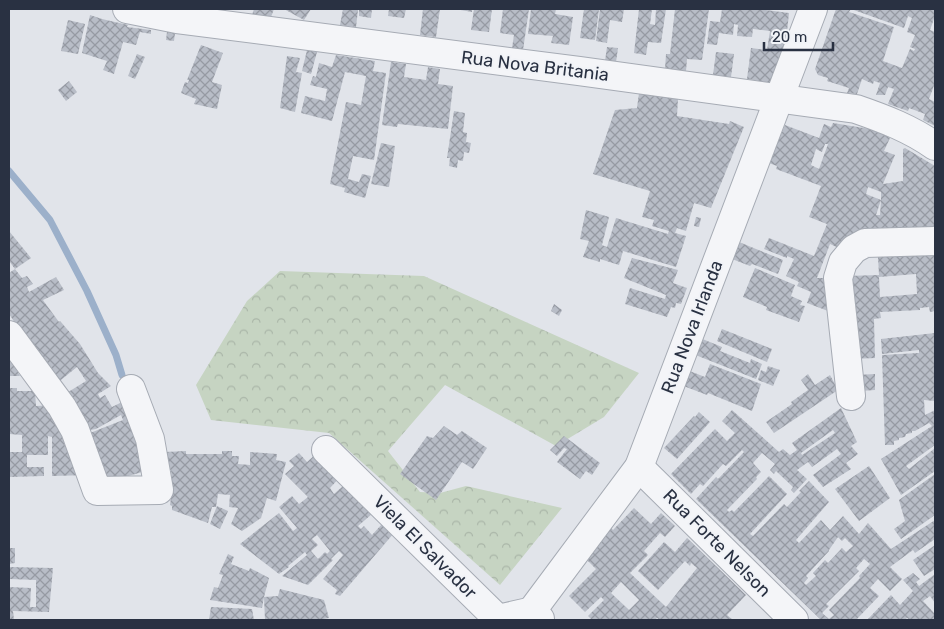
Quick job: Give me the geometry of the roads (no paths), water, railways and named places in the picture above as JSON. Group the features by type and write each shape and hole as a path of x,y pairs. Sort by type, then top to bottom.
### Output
{"street":[{"name":"Rua Nova Britania","path":"127,9 180,14 856,110 896,123 911,130 935,146"},
{"name":"Rua Nova Irlanda","path":"533,617 639,467 813,9"},
{"path":"851,396 838,278 843,262 854,250 865,243 935,241"},
{"path":"9,335 48,387 76,430 97,491 160,490 150,439 131,389"},
{"name":"Viela El Salvador","path":"326,450 498,618 533,617"},
{"name":"Rua Forte Nelson","path":"639,467 794,620"}],"waterway":[{"path":"9,171 50,220 87,291 116,355 122,375"}]}
